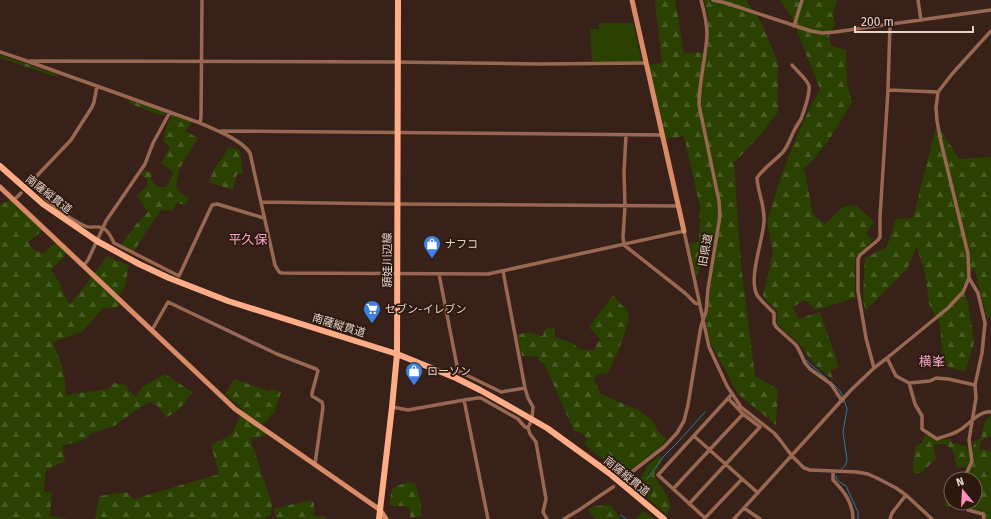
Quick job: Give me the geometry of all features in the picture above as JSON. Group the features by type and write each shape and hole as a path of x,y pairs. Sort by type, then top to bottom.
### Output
{"main road":[{"name":"頴娃川辺線","path":"379,519 397,354 398,0"},
{"name":"南薩縦貫道","path":"0,166 43,204 97,241 139,264 213,296 397,354 456,378 514,408 609,473 664,519"}],"street":[{"path":"200,123 202,0"},
{"path":"632,0 709,347 732,394 741,407 774,433 801,466 807,469 833,472 857,472 878,478 906,495 932,519"},
{"name":"旧県道","path":"624,478 664,447 677,433 684,421 703,320 706,312 708,289 720,216 719,201 699,105 699,94 707,33 706,16 701,0"},
{"path":"712,0 745,9 794,26 822,33 991,10"},
{"path":"794,26 802,0"},
{"path":"918,0 921,20"},
{"path":"874,368 866,338 858,291 858,259 860,255 880,238 890,24"},
{"path":"734,519 843,399 874,368 955,302 963,292 969,278 968,254 937,120 936,108 938,92 952,74 991,31"},
{"path":"0,52 200,123 220,131 244,146 250,153 275,265 279,272 282,273 488,274 684,231"},
{"path":"27,61 646,64"},
{"path":"792,64 808,82 809,86 801,119 788,145 784,151 759,174 757,178 762,198 764,222 756,264 754,286 758,295 774,313 774,323 776,327 796,345 805,363 831,384 843,399"},
{"path":"97,86 92,107 71,140 30,183 49,202 73,220 87,227 97,226 103,228 109,232 114,243 179,276 212,205 217,204 264,218"},
{"path":"888,90 938,92"},
{"path":"83,266 88,260 106,221 144,164 170,112"},
{"path":"220,131 662,135"},
{"path":"626,135 624,172 624,245 695,303 699,304"},
{"path":"0,187 235,409 380,510 386,519"},
{"path":"14,200 21,192"},
{"path":"261,202 678,206"},
{"path":"503,271 525,388 533,407 532,419 528,428"},
{"path":"439,274 458,371 501,392 525,388"},
{"path":"968,471 972,461 969,440 976,398 975,385 982,353 985,323 978,293 969,278"},
{"path":"152,330 168,302 276,354 316,369 318,371 312,396 322,402 323,407 315,464"},
{"path":"887,358 896,376 909,383 930,381 936,378 975,385"},
{"path":"909,383 915,404 922,416 922,429 937,439 958,432 972,419 987,411 991,412"},
{"path":"732,394 658,475 705,518 742,479"},
{"path":"392,407 408,410 481,398 518,419 525,427 528,428 530,434 536,442 546,499 543,512 547,519"},
{"path":"689,504 760,427 743,414 728,398"},
{"path":"464,400 488,519"},
{"path":"673,489 743,414"},
{"path":"694,436 758,493"},
{"path":"833,472 833,480 843,490 851,505 853,519"},
{"path":"564,519 580,510 612,487"},
{"path":"890,519 892,513 906,495"},
{"path":"744,508 760,519"},
{"path":"972,511 982,514 984,519"}],"green space":[{"path":"655,0 675,0 684,53 708,52 708,16 704,0 746,0 762,24 778,63 778,112 761,134 734,163 741,265 755,376 778,389 776,425 738,394 709,340 706,319 717,243 706,244 696,276 689,243 699,242 700,207 684,136 666,139 649,65 662,63"},
{"path":"780,0 837,0 833,15 835,25 829,36 831,46 846,50 847,84 852,102 829,140 814,159 804,168 813,214 825,224 843,207 856,205 874,222 866,234 873,240 855,258 855,298 816,310 805,300 793,307 798,319 820,312 839,367 830,371 834,381 814,364 798,342 777,324 777,311 763,296 773,252 767,221 782,174 800,128 820,89 791,16"},
{"path":"599,23 633,23 642,62 592,62 590,29 599,29"},
{"path":"0,55 57,74 57,77 0,58"},
{"path":"130,100 165,112 163,116 128,103"},
{"path":"172,115 192,122 185,131 198,138 179,169 176,186 181,193 189,198 185,205 177,203 172,211 161,210 134,251 121,245 137,223 148,212 137,195 148,185 147,179 141,175 144,170 152,173 151,179 157,187 166,187 173,175 172,171 161,163 170,147 163,141 167,125"},
{"path":"937,124 959,159 991,157 991,318 987,317 974,267 962,287 968,302 974,343 965,372 943,365 940,324 929,304 925,273 917,247 907,269 865,311 863,297 865,258 887,247 896,219 913,218"},
{"path":"229,147 240,150 243,174 237,174 233,190 209,182 216,165 219,163"},
{"path":"11,199 43,230 28,242 33,249 43,254 56,242 67,253 51,270 61,285 61,288 70,305 107,256 128,265 126,285 119,295 119,306 103,308 82,332 53,342 62,366 66,395 108,389 114,383 125,385 136,397 142,387 165,374 192,392 178,410 171,415 166,417 159,407 150,402 133,412 116,425 90,434 87,439 62,446 65,461 46,470 44,492 52,493 50,516 68,519 0,519 0,205"},
{"path":"613,295 628,312 627,324 614,361 608,373 597,374 594,380 601,394 640,411 652,420 657,430 666,439 661,447 629,471 613,467 585,445 586,437 581,433 574,431 544,363 540,363 538,357 522,356 517,335 529,332 543,336 545,329 555,328 555,337 574,344 578,349 593,351 600,339 589,327"},
{"path":"234,379 268,391 272,389 281,392 274,414 271,414 269,419 262,424 257,421 268,435 250,438 272,504 271,515 265,517 265,519 95,519 99,496 127,492 134,500 219,474 211,445 231,435 243,410 225,394"},
{"path":"991,415 991,438 989,436 981,441 979,449 991,452 991,519 986,519 982,511 983,471 967,471 967,467 957,468 954,453 949,447 942,444 935,445 934,448 936,459 922,472 915,474 913,471 915,447 922,443 925,434 940,440 950,439 952,443 967,447 969,453 972,453 974,442 982,436 986,420"},
{"path":"660,455 662,461 654,475 668,498 671,507 667,515 642,494 637,486 647,466"},
{"path":"407,482 415,483 421,502 421,516 410,518 410,508 389,505 392,488"},
{"path":"310,500 314,503 314,516 325,517 326,519 277,519 273,509"},
{"path":"605,505 612,506 622,519 595,519 588,510 592,507"},
{"path":"643,511 654,519 636,519"}],"waterway":[{"path":"806,360 827,379"},
{"path":"833,384 840,391 843,397"},
{"path":"841,469 845,466 847,460 843,432 847,409 844,400"},
{"path":"647,479 663,457 705,412"},
{"path":"836,476 838,481 846,486 858,512 858,519"},
{"path":"621,515 626,519"}],"tunnel":[{"path":"613,487 624,478"}],"place":[{"name":"ナフコ","path":"432,259"},
{"name":"セブン-イレブン","path":"372,324"},
{"name":"ローソン","path":"414,386"}],"district":[{"name":"平久保","path":"248,239"},
{"name":"横峯","path":"932,361"}]}
